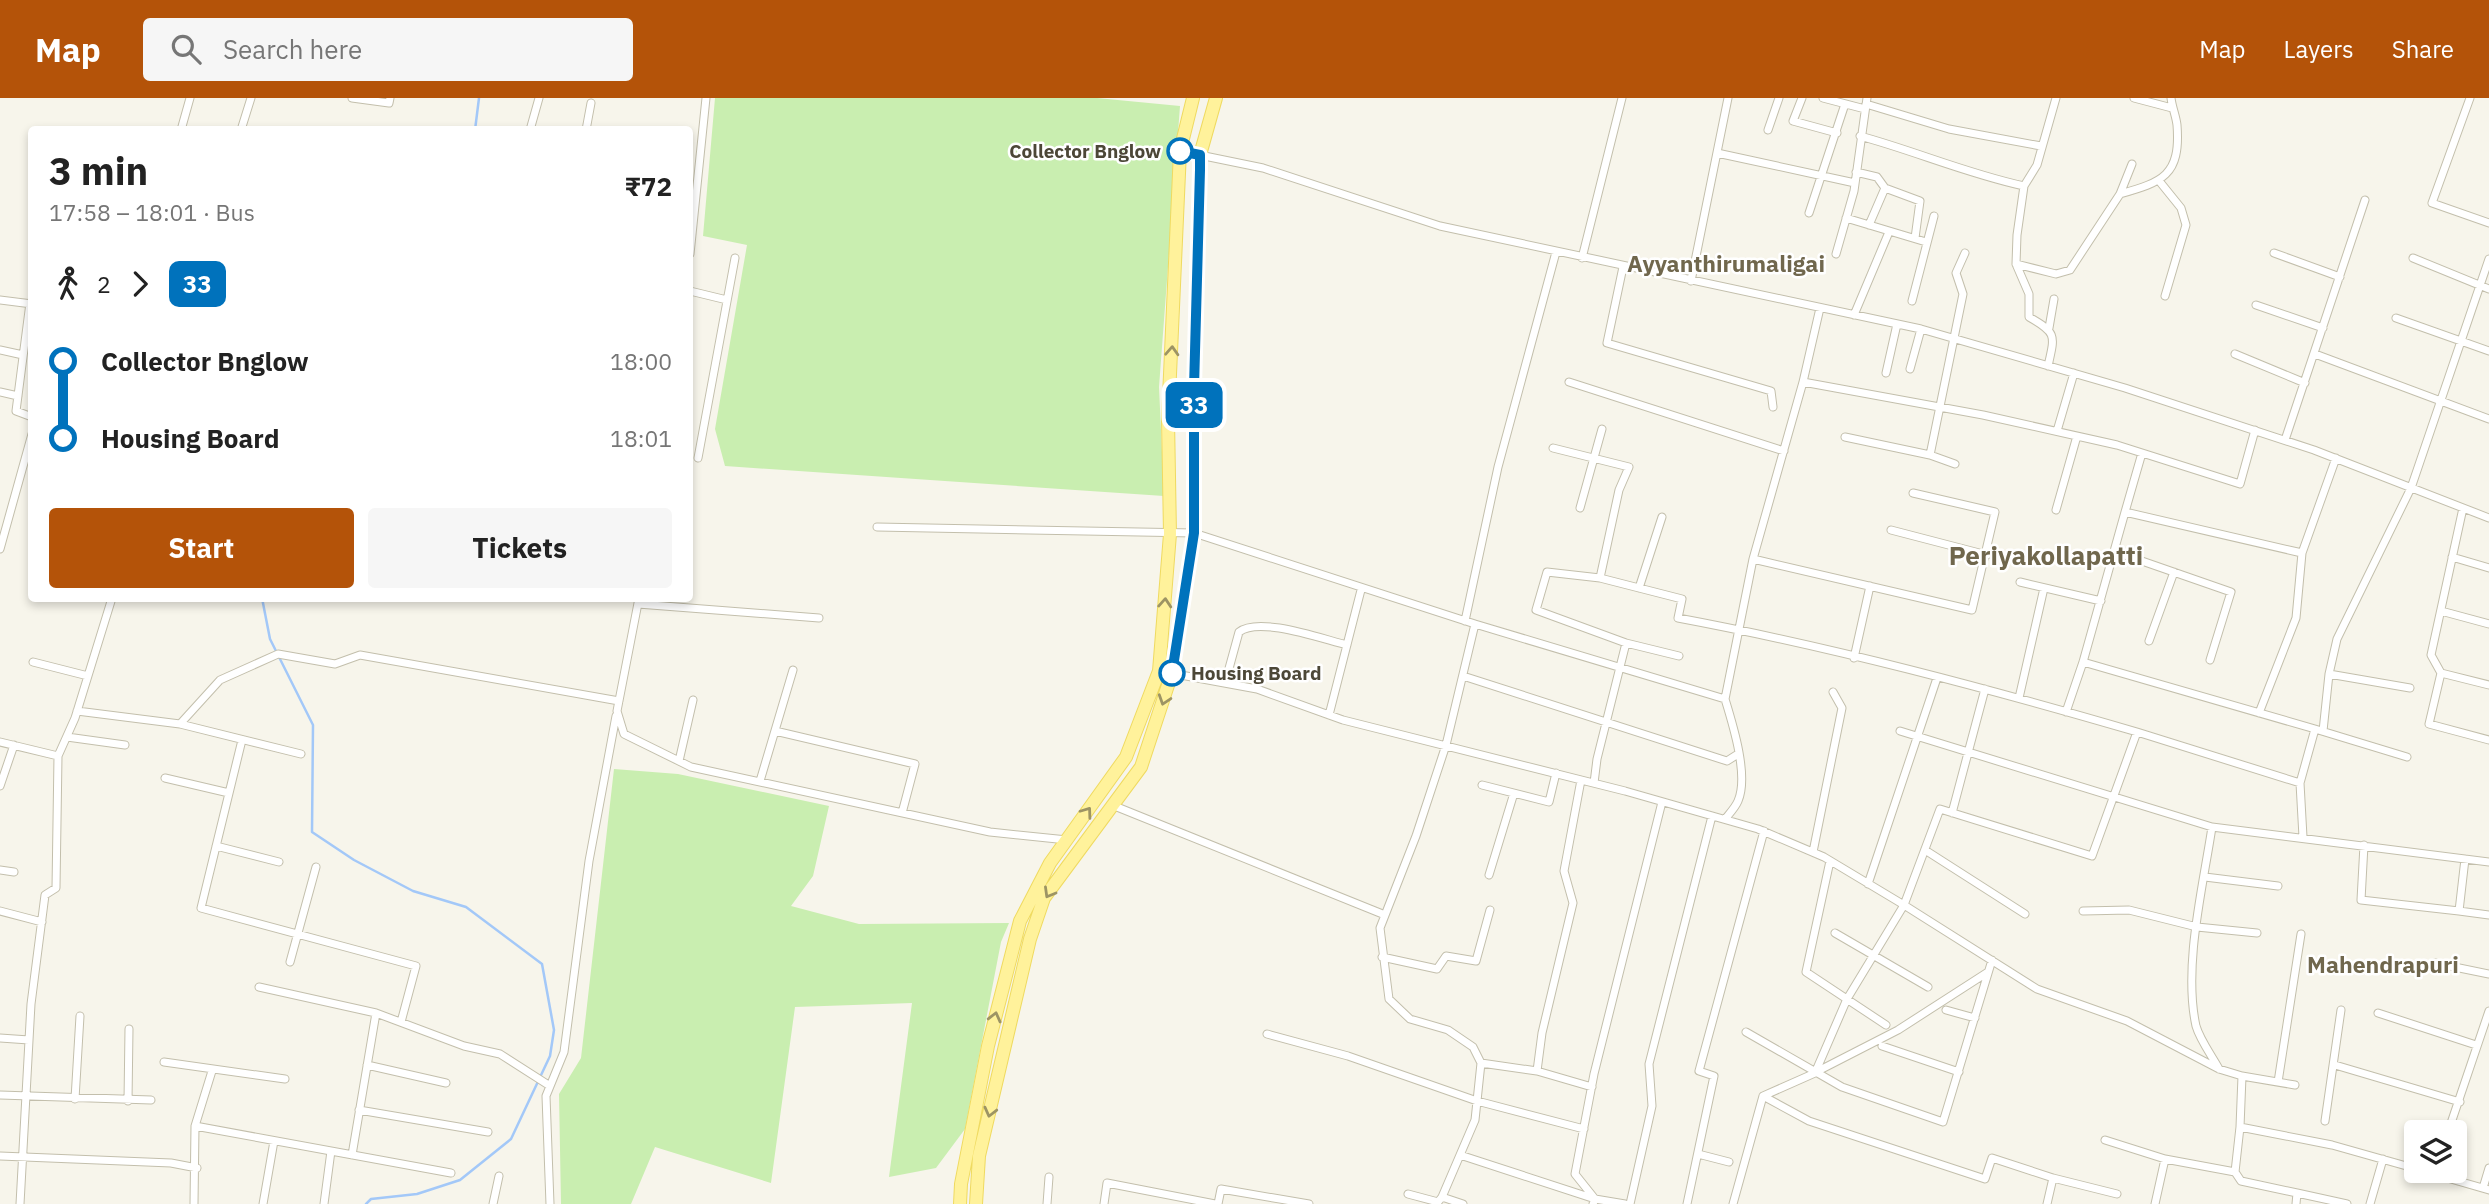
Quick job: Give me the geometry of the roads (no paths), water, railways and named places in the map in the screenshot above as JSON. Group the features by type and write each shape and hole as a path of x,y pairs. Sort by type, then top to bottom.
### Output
{"main road":[{"path":"960,1204 961,1184 988,1046 1020,921 1050,863 1126,757 1158,671 1170,534 1168,419 1180,150 1193,98"},
{"path":"976,1204 979,1157 1030,939 1044,898 1141,767 1172,673 1194,533 1194,388 1200,155 1216,98"}],"street":[{"path":"182,126 190,98"},
{"path":"243,126 251,98"},
{"path":"352,98 389,103 390,98"},
{"path":"531,126 539,98"},
{"path":"693,218 706,98"},
{"path":"1582,258 1622,98"},
{"path":"1691,281 1728,98"},
{"path":"1768,130 1779,98"},
{"path":"1801,98 1793,121 1836,134"},
{"path":"1823,98 1846,104 1866,104 1949,129 2041,146"},
{"path":"2049,366 2054,338 2049,328 2029,317 2029,294 2016,264 2024,186 2037,165 2056,98"},
{"path":"2134,98 2172,108"},
{"path":"2120,194 2160,182 2174,165 2177,124 2171,98"},
{"path":"2470,98 2432,203 2489,223"},
{"path":"587,126 591,103"},
{"path":"1809,213 1846,104"},
{"path":"1836,254 1855,183 1866,104"},
{"path":"1860,136 1908,149 1976,176 2024,186"},
{"path":"1180,150 1263,168 1440,226 1921,329 2074,373 2255,430 2336,458 2489,518"},
{"path":"1717,153 1821,178 1855,183"},
{"path":"2016,264 2056,274 2070,270 2120,194 2132,164"},
{"path":"693,171 699,172"},
{"path":"1856,172 1877,177 1885,188 1920,201 1914,239"},
{"path":"2160,182 2181,208 2186,225 2165,296"},
{"path":"1869,225 1885,188"},
{"path":"2285,440 2365,200"},
{"path":"1912,301 1934,216"},
{"path":"1846,219 1926,242"},
{"path":"1854,315 1889,232"},
{"path":"1465,621 1498,467 1556,252"},
{"path":"1930,455 1963,294 1956,273 1965,253"},
{"path":"2274,253 2340,277"},
{"path":"698,458 735,258"},
{"path":"2413,258 2489,289"},
{"path":"2303,837 2300,783 2319,730 2337,639 2411,488 2489,259"},
{"path":"1623,267 1607,344 1771,391 1773,407"},
{"path":"693,292 727,300"},
{"path":"2049,328 2054,299"},
{"path":"0,300 28,304"},
{"path":"2256,304 2323,328"},
{"path":"1725,819 1739,800 1740,747 1725,699 1737,629 1753,559 1821,308"},
{"path":"2396,318 2489,351"},
{"path":"28,323 16,411 28,415"},
{"path":"1886,373 1897,324"},
{"path":"1910,369 1921,329"},
{"path":"0,350 23,355"},
{"path":"2235,354 2305,383"},
{"path":"2315,354 2489,419"},
{"path":"2057,431 2074,373"},
{"path":"1569,382 1784,451"},
{"path":"1803,382 2057,431 2142,453 2240,484 2255,430"},
{"path":"0,392 18,396"},
{"path":"1580,508 1602,429"},
{"path":"2056,510 2077,436"},
{"path":"1845,437 1930,455 1955,464"},
{"path":"1553,448 1629,467 1619,490 1600,578"},
{"path":"0,549 28,451"},
{"path":"2066,712 2116,552 2142,453"},
{"path":"2259,713 2296,618 2302,553 2336,458"},
{"path":"1753,559 1972,610 1995,512 1913,493"},
{"path":"2463,508 2431,655 2441,673 2429,724 2489,740"},
{"path":"2125,512 2302,553"},
{"path":"1639,588 1661,517"},
{"path":"877,527 1194,533 1361,590 1725,699"},
{"path":"1891,530 1987,555"},
{"path":"2116,552 2231,592 2210,660"},
{"path":"2452,556 2489,568"},
{"path":"1679,656 1626,643 1536,610 1547,572 1600,578 1682,599 1678,618 1737,629 2019,698 2300,783"},
{"path":"2149,641 2174,572"},
{"path":"2020,582 2101,601"},
{"path":"1854,657 1870,586"},
{"path":"2019,698 2044,588"},
{"path":"1329,715 1361,590"},
{"path":"20,1204 29,1040 45,895 56,888 58,756 77,711 111,602"},
{"path":"550,1204 546,1096 564,1052 589,861 638,602"},
{"path":"649,602 819,618"},
{"path":"2441,611 2489,624"},
{"path":"1439,1201 1475,1120 1481,1063 1473,1046 1448,1030 1410,1019 1389,999 1380,928 1416,836 1446,745 1475,624"},
{"path":"1225,683 1239,632 1246,627 1262,625 1347,645"},
{"path":"1594,783 1597,759 1622,668 1626,643"},
{"path":"180,724 220,680 278,654 335,664 360,655 619,701"},
{"path":"33,662 88,676"},
{"path":"2083,662 2407,757"},
{"path":"760,781 793,670"},
{"path":"1158,671 1258,689 1329,715 1594,783 1764,831 1830,861 2037,989 2127,1021 2219,1069 2242,1076 2295,1085"},
{"path":"2441,673 2489,685"},
{"path":"2329,674 2410,688"},
{"path":"1463,676 1727,761 1738,754"},
{"path":"1868,884 1937,678"},
{"path":"1952,813 1985,689"},
{"path":"1813,852 1842,708 1833,692"},
{"path":"679,761 693,700"},
{"path":"77,711 180,724 301,754"},
{"path":"617,711 624,734 691,767 990,832 1067,840"},
{"path":"775,731 915,764 902,813"},
{"path":"1900,731 2113,799 2212,827 2489,862"},
{"path":"1815,1073 1847,999 1904,905 1940,809 2092,856 2137,732"},
{"path":"67,737 125,745"},
{"path":"242,740 201,908 416,966 401,1023"},
{"path":"0,742 58,756"},
{"path":"0,786 14,745"},
{"path":"1482,785 1549,803 1556,774"},
{"path":"165,778 229,793"},
{"path":"1537,1071 1542,1033 1573,903 1563,871 1581,780"},
{"path":"1489,875 1514,793"},
{"path":"1594,1202 1575,1174 1592,1087 1661,802"},
{"path":"1111,805 1385,915"},
{"path":"1460,1155 1594,1202 1628,1204 1651,1106 1649,1064 1712,816"},
{"path":"2212,827 2197,928 2193,991 2197,1028 2219,1069"},
{"path":"1688,1204 1714,1076 1699,1071 1764,831"},
{"path":"2364,845 2361,900 2489,915"},
{"path":"216,846 279,862"},
{"path":"1925,849 2025,914"},
{"path":"2459,911 2465,859"},
{"path":"1830,861 1806,972 1886,1025"},
{"path":"290,962 316,867"},
{"path":"0,870 14,872"},
{"path":"2205,877 2278,886"},
{"path":"1382,957 1437,969 1446,956 1476,961 1490,910"},
{"path":"2083,911 2129,910 2197,928 2257,933"},
{"path":"0,911 42,922"},
{"path":"1835,933 1876,954 1928,987"},
{"path":"2278,1082 2301,934"},
{"path":"1746,1032 1842,1087 1942,1122 1992,960"},
{"path":"2435,963 2489,974"},
{"path":"1763,1096 1815,1073 1898,1030 1988,972"},
{"path":"260,987 376,1013 464,1045 500,1054 550,1086"},
{"path":"1946,1010 1975,1018"},
{"path":"2325,1121 2341,1010"},
{"path":"2453,1120 2476,1045 2486,1032 2489,1011"},
{"path":"352,1155 376,1013"},
{"path":"2378,1013 2476,1045"},
{"path":"75,1099 80,1016"},
{"path":"128,1101 129,1029"},
{"path":"1266,1034 1348,1056 1477,1101 1584,1129"},
{"path":"0,1038 29,1040"},
{"path":"1882,1046 1959,1072"},
{"path":"164,1062 285,1079"},
{"path":"1481,1063 1537,1071 1592,1087"},
{"path":"2335,1065 2364,1071 2460,1102"},
{"path":"367,1066 446,1083"},
{"path":"194,1204 197,1168 195,1126 212,1070"},
{"path":"2242,1076 2235,1172 2241,1181 2347,1204"},
{"path":"0,1096 151,1100"},
{"path":"1763,1096 1809,1121 1985,1179 1992,1158 2053,1178 2118,1194"},
{"path":"1734,1204 1763,1096"},
{"path":"359,1110 488,1132"},
{"path":"195,1126 451,1173"},
{"path":"2239,1127 2332,1144 2404,1165"},
{"path":"2105,1140 2165,1159 2235,1172"},
{"path":"263,1204 274,1141"},
{"path":"324,1204 331,1151"},
{"path":"1698,1154 1729,1162"},
{"path":"0,1156 171,1163 197,1168"},
{"path":"2155,1204 2165,1159"},
{"path":"2370,1204 2383,1159"},
{"path":"2466,1183 2486,1189 2489,1168"},
{"path":"493,1204 499,1175"},
{"path":"1047,1204 1049,1177"},
{"path":"2047,1204 2053,1178"},
{"path":"1104,1204 1107,1183 1217,1204 1221,1189 1310,1204"},
{"path":"2296,1204 2297,1193"},
{"path":"1408,1194 1463,1204"}],"waterway":[{"path":"476,126 479,98"},
{"path":"263,602 270,639 313,725 312,832 354,860 413,891 466,907 542,964 554,1030 550,1056 511,1139 460,1180 417,1194 371,1199 366,1204"}],"place":[{"name":"Collector Bnglow","path":"1180,151"},
{"name":"Housing Board","path":"1172,673"}],"district":[{"name":"Ayyanthirumaligai","path":"1726,263"},
{"name":"Periyakollapatti","path":"2046,555"},
{"name":"Mahendrapuri","path":"2383,964"}]}
